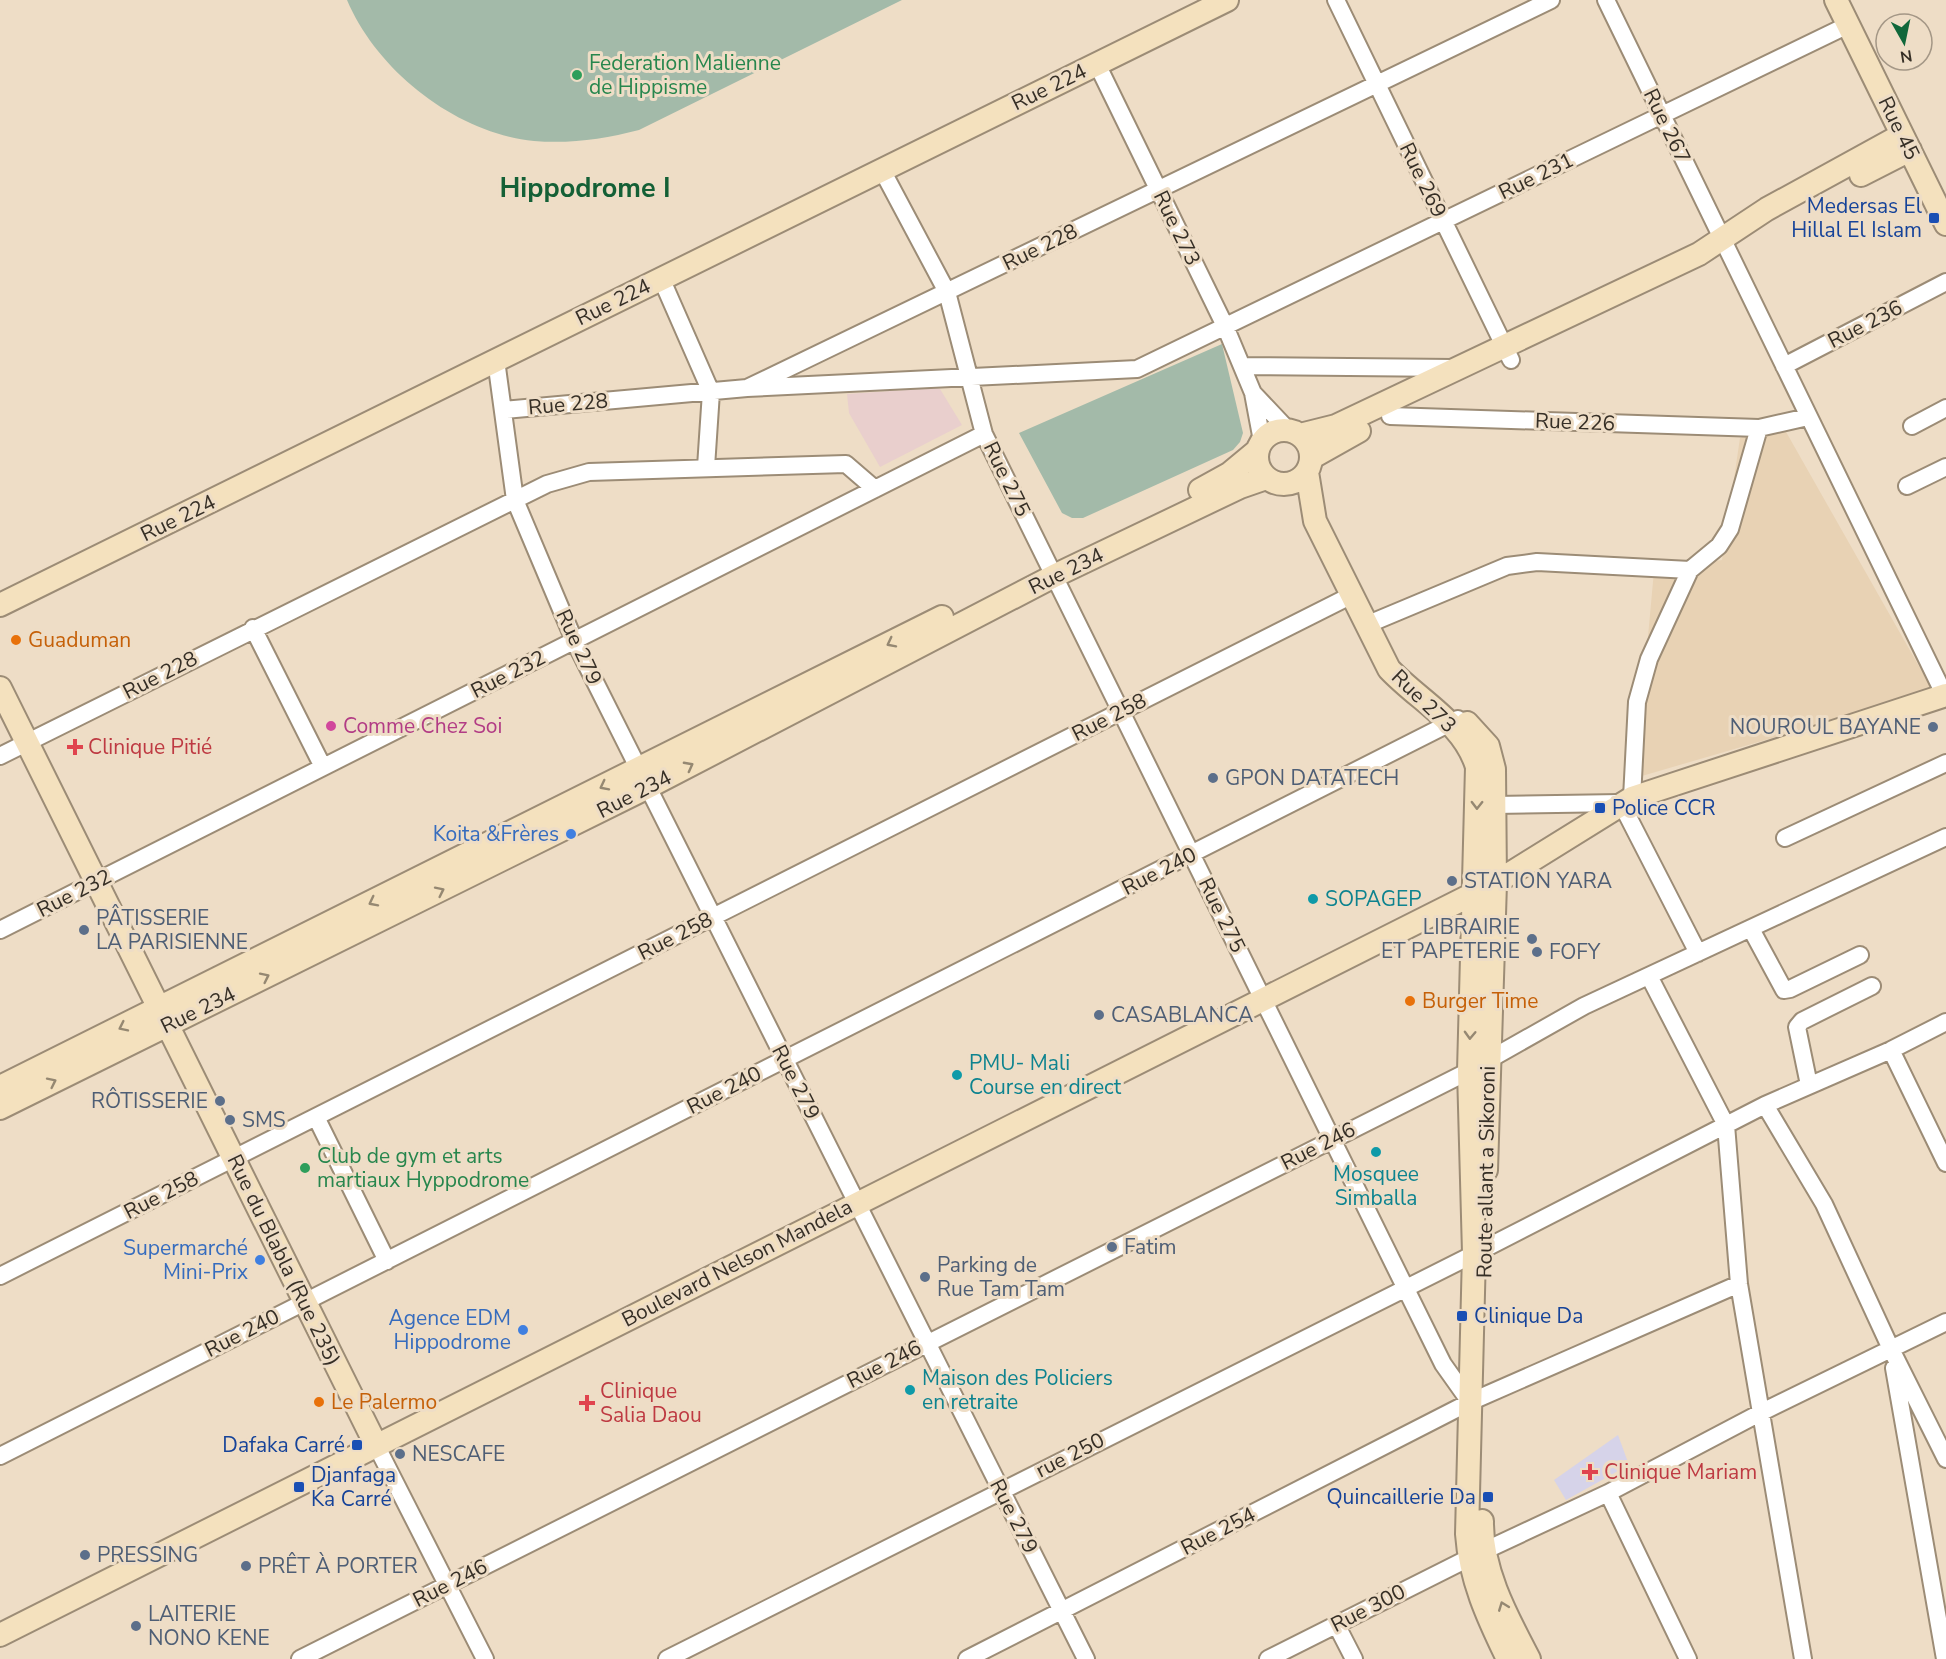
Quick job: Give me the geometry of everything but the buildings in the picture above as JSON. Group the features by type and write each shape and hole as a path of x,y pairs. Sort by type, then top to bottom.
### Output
{"street":[{"name":"Rue 224","path":"0,605 1227,0"},
{"name":"Rue 269","path":"1336,0 1508,353"},
{"name":"Rue 228","path":"504,410 747,388 1551,0"},
{"name":"Rue 267","path":"1606,0 1946,696"},
{"name":"Rue 45","path":"1836,0 1946,224"},
{"name":"Rue 231","path":"747,388 1137,369 1848,25"},
{"name":"Rue 273","path":"1097,64 1225,326 1253,393 1260,445"},
{"path":"1508,353 1460,368 1336,426 1294,433 1277,431 1260,445 1258,465 1272,480 1291,483 1340,439 1390,416 1699,254 1726,246 1767,209 1906,142"},
{"path":"882,170 946,292 971,378"},
{"path":"662,278 711,392 706,467"},
{"name":"Rue 236","path":"1784,366 1946,282"},
{"name":"Rue 279","path":"496,360 515,500 574,640 1086,1659"},
{"path":"1242,366 1460,368"},
{"name":"Rue 275","path":"971,378 984,434 1443,1364 1476,1399"},
{"name":"Rue 273","path":"1253,393 1294,433"},
{"path":"1912,426 1946,408"},
{"name":"Rue 226","path":"1390,416 1759,428 1808,417"},
{"path":"1698,954 1626,800 1637,702 1650,659 1690,570 1719,546 1730,529 1759,428"},
{"path":"1294,433 1308,445 1309,465"},
{"name":"Rue 232","path":"0,930 984,434"},
{"name":"Rue 234","path":"0,1108 163,1017 644,778 1051,570 1229,474 1260,445"},
{"name":"Rue 228","path":"0,756 253,628 547,484 589,472 846,464 875,489"},
{"name":"Rue 273","path":"1309,465 1315,522 1350,596 1389,669 1403,684 1434,707"},
{"path":"1907,486 1946,467"},
{"name":"Rue 273","path":"1272,480 1315,522"},
{"name":"Rue 234","path":"1051,570 1240,487 1272,480"},
{"path":"1366,626 1507,566 1537,562 1690,570"},
{"name":"Rue 258","path":"0,1276 1350,596"},
{"path":"253,628 323,767"},
{"name":"Rue du Blabla (Rue 235)","path":"0,688 376,1445"},
{"name":"Boulevard Nelson Mandela","path":"0,1635 1485,888 1626,800 1946,696"},
{"name":"Route allant a Sikoroni","path":"1434,707 1454,722 1470,724 1488,746 1494,769 1494,805 1485,888 1488,1058 1479,1251"},
{"name":"Rue 273","path":"1454,722 1471,747 1477,767 1485,888"},
{"name":"Rue 240","path":"0,1456 1454,722"},
{"path":"1785,838 1946,763"},
{"path":"1494,805 1626,800"},
{"name":"Rue 246","path":"300,1659 1469,1071 1488,1058 1584,1006 1946,837"},
{"path":"1485,888 1469,1071 1479,1251 1476,1399 1477,1554 1490,1622 1508,1659"},
{"path":"1750,929 1784,990 1860,956"},
{"path":"1649,976 1726,1125 1739,1284 1803,1659"},
{"path":"1809,1085 1797,1027 1802,1021 1872,986"},
{"name":"Rue 234","path":"0,1088 163,1017"},
{"name":"rue 250","path":"667,1659 1765,1105 1891,1050 1946,1022"},
{"path":"1891,1050 1946,1163"},
{"path":"1765,1105 1824,1204 1891,1349 1946,1459"},
{"path":"316,1117 387,1260"},
{"name":"Rue 254","path":"967,1659 1476,1399 1739,1284"},
{"name":"Rue 300","path":"1268,1659 1477,1554 1608,1494 1760,1413 1946,1322"},
{"path":"1891,1349 1945,1659"},
{"path":"376,1445 485,1659"},
{"path":"1608,1494 1688,1659"},
{"path":"1477,1554 1529,1659"},
{"path":"1336,1624 1354,1659"}],"shaded area":[{"path":"940,389 962,425 880,467 849,413 847,394"},
{"path":"1781,423 1933,691 1635,778 1654,571 1722,560 1740,438"},
{"name":"Clinique Mariam","path":"1618,1435 1629,1465 1566,1500 1554,1480"}],"green space":[{"name":"Federation Malienne de Hippisme","path":"347,0 902,0 639,130 600,138 561,142 534,141 505,136 476,126 448,112 399,74 378,51 360,26"},
{"path":"1222,344 1243,433 1240,442 1233,450 1083,518 1072,518 1062,513 1019,433"}],"place":[{"name":"Federation Malienne de Hippisme","path":"577,75"},
{"name":"Medersas El Hillal El Islam","path":"1934,218"},
{"name":"Guaduman","path":"16,640"},
{"name":"Comme Chez Soi","path":"331,726"},
{"name":"NOUROUL BAYANE","path":"1933,727"},
{"name":"Clinique Pitié","path":"75,747"},
{"name":"GPON DATATECH","path":"1213,778"},
{"name":"Police CCR","path":"1600,808"},
{"name":"Koita &Frères","path":"571,834"},
{"name":"STATION YARA","path":"1452,881"},
{"name":"SOPAGEP","path":"1313,899"},
{"name":"PÂTISSERIE LA PARISIENNE","path":"84,930"},
{"name":"LIBRAIRIE ET PAPETERIE","path":"1532,939"},
{"name":"FOFY","path":"1537,952"},
{"name":"Burger Time","path":"1410,1001"},
{"name":"CASABLANCA","path":"1099,1015"},
{"name":"PMU- Mali Course en direct","path":"957,1075"},
{"name":"RÔTISSERIE","path":"220,1101"},
{"name":"SMS","path":"230,1120"},
{"name":"Mosquee Simballa","path":"1376,1152"},
{"name":"Club de gym et arts martiaux Hyppodrome","path":"305,1168"},
{"name":"Fatim","path":"1112,1247"},
{"name":"Supermarché Mini-Prix","path":"260,1260"},
{"name":"Parking de Rue Tam Tam","path":"925,1277"},
{"name":"Clinique Da","path":"1462,1316"},
{"name":"Agence EDM Hippodrome","path":"523,1330"},
{"name":"Maison des Policiers en retraite","path":"910,1390"},
{"name":"Le Palermo","path":"319,1402"},
{"name":"Clinique Salia Daou","path":"587,1403"},
{"name":"Dafaka Carré","path":"357,1445"},
{"name":"NESCAFE","path":"400,1454"},
{"name":"Clinique Mariam","path":"1590,1472"},
{"name":"Djanfaga Ka Carré","path":"299,1487"},
{"name":"Quincaillerie Da","path":"1488,1497"},
{"name":"PRESSING","path":"85,1555"},
{"name":"PRÊT À PORTER","path":"246,1566"},
{"name":"LAITERIE NONO KENE","path":"136,1626"}],"district":[{"name":"Hippodrome I","path":"585,188"}]}
